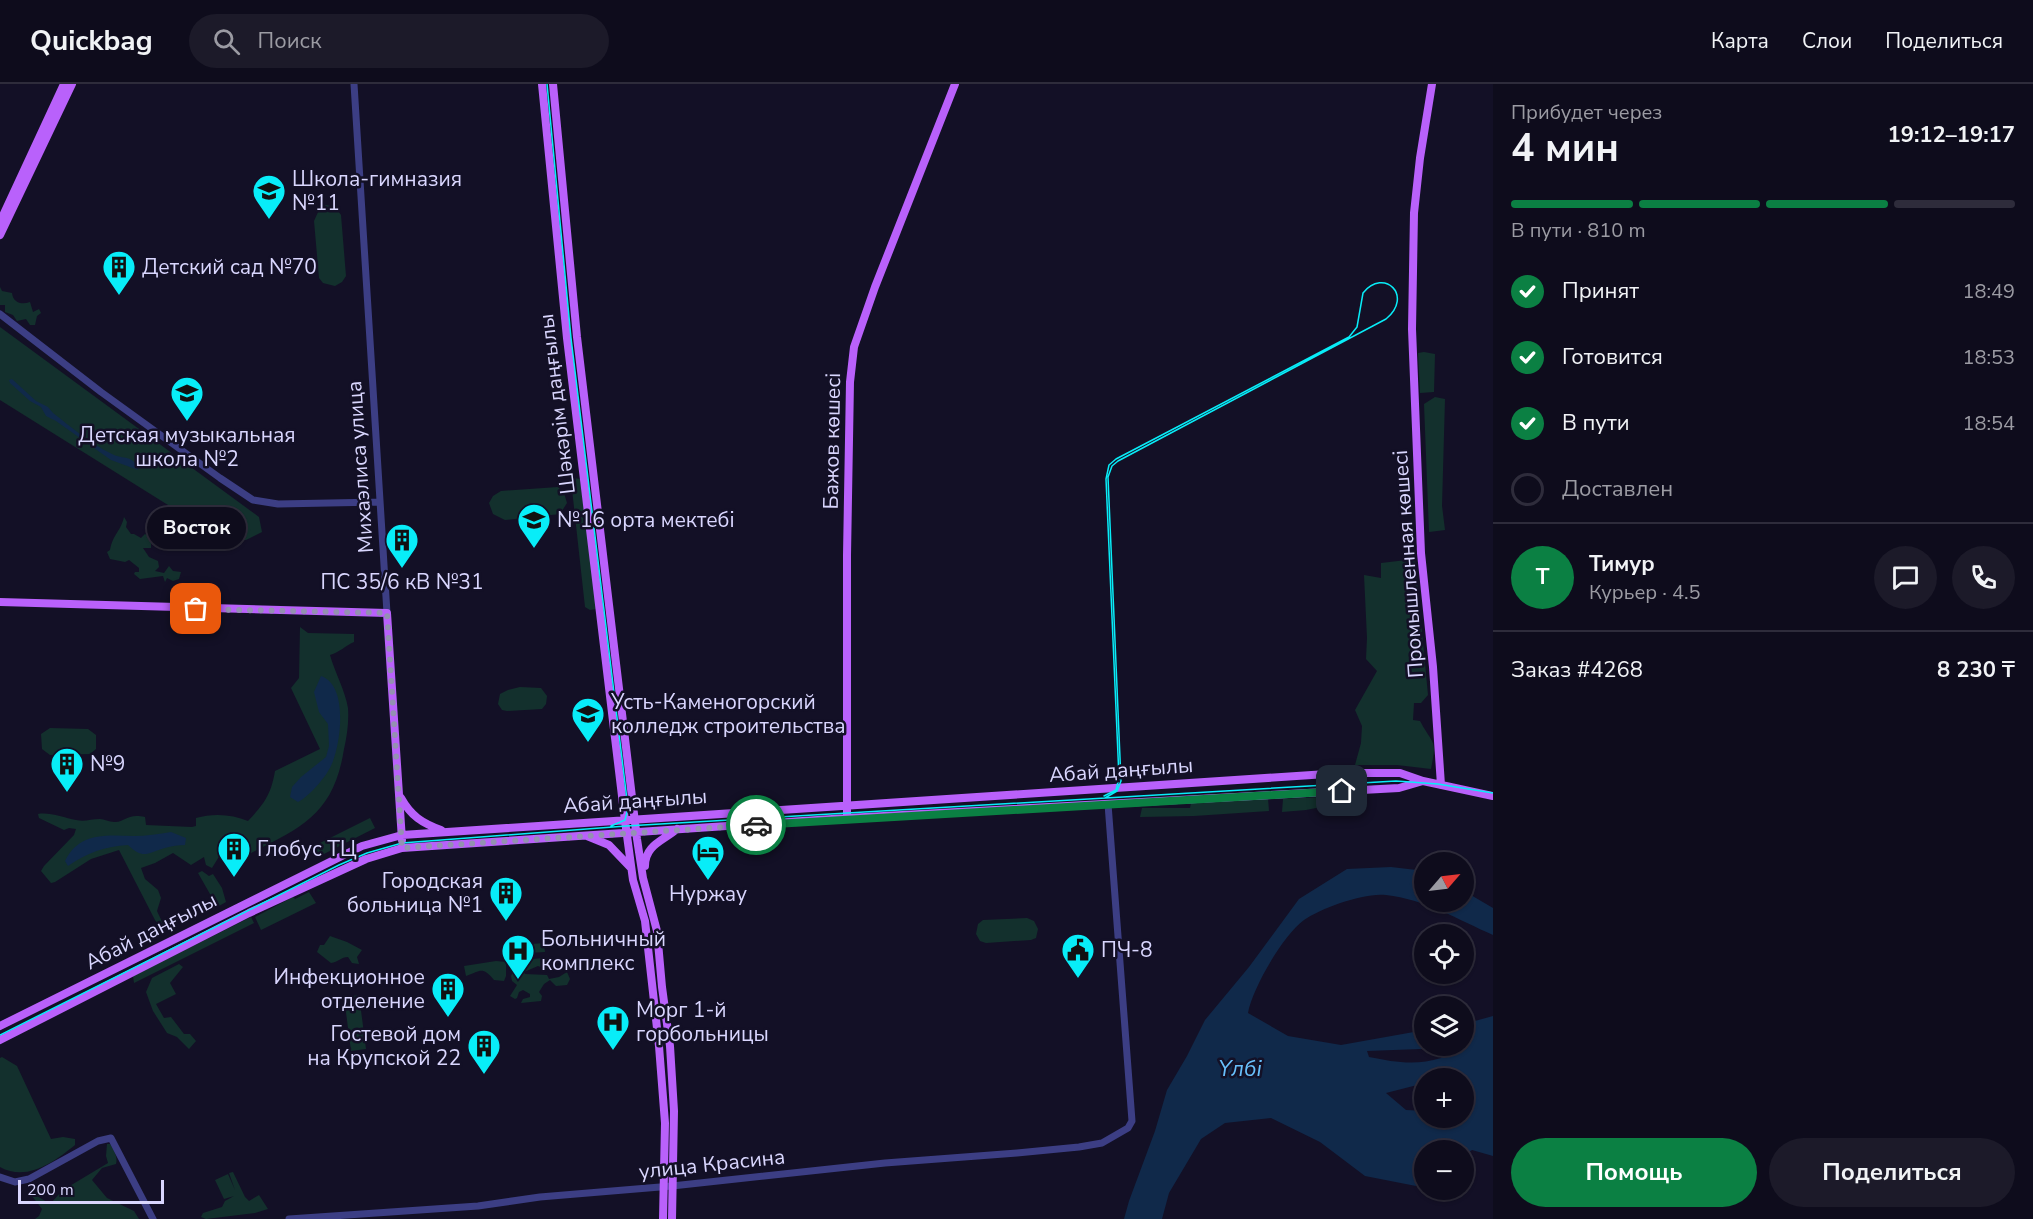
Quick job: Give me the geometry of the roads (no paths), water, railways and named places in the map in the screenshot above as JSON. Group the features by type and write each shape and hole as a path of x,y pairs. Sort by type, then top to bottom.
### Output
{"main road":[{"path":"0,222 64,84"},
{"path":"0,236 72,84"},
{"name":"Шәкәрім даңғылы","path":"542,84 567,338 611,617 636,831 643,875 655,919 670,1046 674,1111 663,1219"},
{"name":"Шәкәрім даңғылы","path":"553,84 602,619 631,868 645,921 659,1046 672,1219"},
{"name":"Бажов көшесі","path":"847,818 847,555 850,382 854,348 875,288 955,84"},
{"name":"Промышленная көшесі","path":"1432,84 1414,213 1413,341 1421,554 1433,667 1441,785"},
{"path":"555,215 565,214"},
{"path":"567,338 577,337"},
{"path":"0,602 387,613"},
{"name":"Михаэлиса улица","path":"387,613 402,848"},
{"path":"602,619 611,617"},
{"name":"Абай даңғылы","path":"0,1026 362,846 402,835 1116,790 1342,773 1400,773 1423,781 1493,796"},
{"name":"Абай даңғылы","path":"0,1040 249,913 366,859 402,848 847,818 1399,788 1423,781"},
{"path":"399,795 416,819 447,832"},
{"path":"643,875 648,851 677,829"},
{"path":"584,835 609,845 631,868"},
{"path":"645,921 655,919"},
{"path":"659,1046 670,1046"}],"street":[{"name":"Михаэлиса улица","path":"354,84 387,613"},
{"path":"0,314 102,392 253,500 278,504 380,502"},
{"name":"улица Красина","path":"289,1219 478,1206 540,1197 885,1163 1017,1153 1102,1143 1128,1128 1132,1122 1108,804"},
{"path":"0,1177 15,1182 28,1179 98,1140 111,1138 153,1219"}],"water":[{"path":"12,379 36,401 48,407 81,435 116,456 131,459 138,470 111,460 46,416 41,407 30,401 10,383 9,380"},
{"path":"321,676 330,681 339,701 340,727 336,752 328,772 313,790 298,802 290,797 292,787 326,757 329,746 328,724 319,712 314,692"},
{"path":"171,832 186,838 185,845 146,854 133,850 128,845 112,847 82,857 68,866 65,861 78,845 94,837 143,836"},
{"name":"Үлбі","path":"1391,867 1414,870 1414,901 1386,895 1367,896 1344,902 1304,920 1287,937 1270,963 1255,990 1248,1013 1288,1036 1341,1045 1414,1032 1414,1049 1367,1051 1369,1057 1414,1063 1442,1056 1474,1056 1474,1021 1493,1016 1493,1156 1474,1151 1474,1140 1414,1140 1414,1186 1365,1176 1320,1142 1271,1118 1225,1123 1201,1139 1169,1193 1162,1219 1124,1219 1167,1090 1205,1020 1249,967 1299,899 1347,869"},
{"name":"Үлбі","path":"1474,897 1493,908 1493,935 1474,926 1474,924 1443,912 1474,912"}],"tram line":[{"path":"547,84 571,338 628,808 625,820 611,826"},
{"path":"1104,796 1116,790 1119,778 1106,479 1109,465 1116,459 1349,337 1357,327 1363,293 1371,286 1379,283 1387,284 1397,294 1397,302 1394,310 1386,319 1112,466 1108,477 1121,781 1117,791 1105,798"},
{"path":"0,1035 339,865 367,853 402,843 626,826 1396,781 1438,784 1493,793"}],"place":[{"name":"Школа-гимназия №11","path":"269,220"},
{"name":"Детский сад №70","path":"119,296"},
{"name":"Детская музыкальная школа №2","path":"187,422"},
{"name":"№16 орта мектебі","path":"534,549"},
{"name":"ПС 35/6 кВ №31","path":"402,569"},
{"name":"Восток","path":"196,609"},
{"name":"Усть-Каменогорский колледж строительства","path":"588,743"},
{"name":"№9","path":"67,793"},
{"name":"Глобус ТЦ","path":"234,878"},
{"name":"Нуржау","path":"708,881"},
{"name":"Городская больница №1","path":"506,922"},
{"name":"ПЧ-8","path":"1078,979"},
{"name":"Больничный комплекс","path":"518,980"},
{"name":"Инфекционное отделение","path":"448,1018"},
{"name":"Морг 1-й горбольницы","path":"613,1051"},
{"name":"Гостевой дом на Крупской 22","path":"484,1075"}]}
